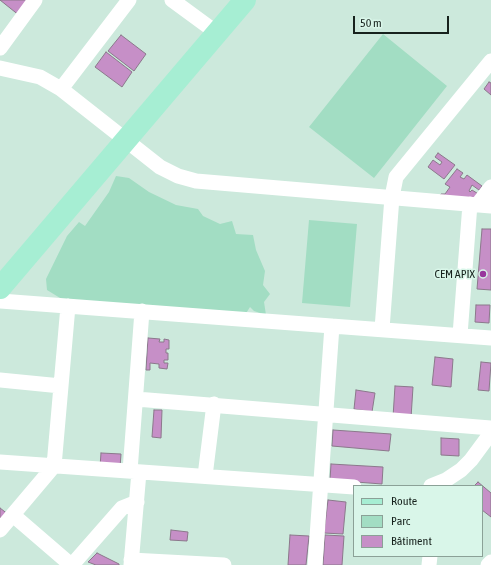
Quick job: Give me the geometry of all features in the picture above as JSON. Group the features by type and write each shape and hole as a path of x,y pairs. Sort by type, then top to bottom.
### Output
{"main road":[{"path":"0,288 244,0"}],"street":[{"path":"0,48 35,0"},
{"path":"61,89 129,0"},
{"path":"172,0 217,33"},
{"path":"382,329 392,197 396,177 491,61"},
{"path":"0,68 40,77 61,89 160,167 178,176 196,181 479,205"},
{"path":"460,335 479,205 491,187"},
{"path":"0,301 491,338"},
{"path":"0,530 54,466 68,306"},
{"path":"142,312 136,399 136,502 131,562 224,565"},
{"path":"315,565 332,326"},
{"path":"0,380 61,386"},
{"path":"136,399 326,413 491,428"},
{"path":"205,476 214,404"},
{"path":"434,485 446,480 461,470 471,460 491,433"},
{"path":"0,462 353,487"},
{"path":"12,515 71,565 122,508 136,502"},
{"path":"488,565 491,562"}],"green space":[{"path":"383,34 447,86 374,178 309,127"},
{"path":"116,176 129,178 149,192 176,205 198,209 203,216 220,224 232,221 236,234 253,235 256,250 265,271 263,285 270,294 264,302 266,315 254,311 250,307 245,315 65,301 47,290 46,279 67,236 79,222 85,226 109,192"},
{"path":"309,220 357,224 350,307 302,303"}],"building":[{"path":"0,0 32,0 20,16"},
{"path":"121,35 146,54 134,71 108,51"},
{"path":"106,52 132,72 122,87 95,67"},
{"path":"489,82 491,83 491,95 484,89"},
{"path":"438,153 455,165 444,179 428,167 433,160 440,165 442,162 435,157"},
{"path":"457,169 463,173 460,177 464,179 467,175 482,186 479,190 472,185 469,191 470,192 472,190 480,195 474,202 439,197 441,194 445,194 450,187 445,184"},
{"path":"482,229 491,229 491,290 477,289"},
{"path":"476,305 490,305 489,323 475,322"},
{"path":"148,338 160,339 159,342 164,342 164,339 169,340 169,349 166,349 166,353 168,353 168,360 164,360 164,363 168,363 167,369 159,368 159,364 150,363 150,370 146,370"},
{"path":"435,357 453,359 451,387 432,385"},
{"path":"481,362 491,363 489,391 478,390"},
{"path":"395,386 413,387 411,418 393,417"},
{"path":"356,390 375,393 372,412 354,409"},
{"path":"154,410 162,410 161,438 152,437"},
{"path":"333,430 391,434 389,451 332,446"},
{"path":"441,438 459,439 459,456 441,455"},
{"path":"101,453 121,454 120,468 100,467"},
{"path":"331,464 383,467 382,484 330,480"},
{"path":"483,486 491,493 491,517 483,511"},
{"path":"328,500 346,502 343,534 324,533"},
{"path":"0,508 9,515 0,523"},
{"path":"171,530 188,532 187,541 170,540"},
{"path":"290,535 309,536 306,565 288,565"},
{"path":"325,535 344,536 342,565 323,565"},
{"path":"97,553 119,565 96,565 88,562"}],"place":[{"name":"CEM APIX","path":"483,274"}]}
